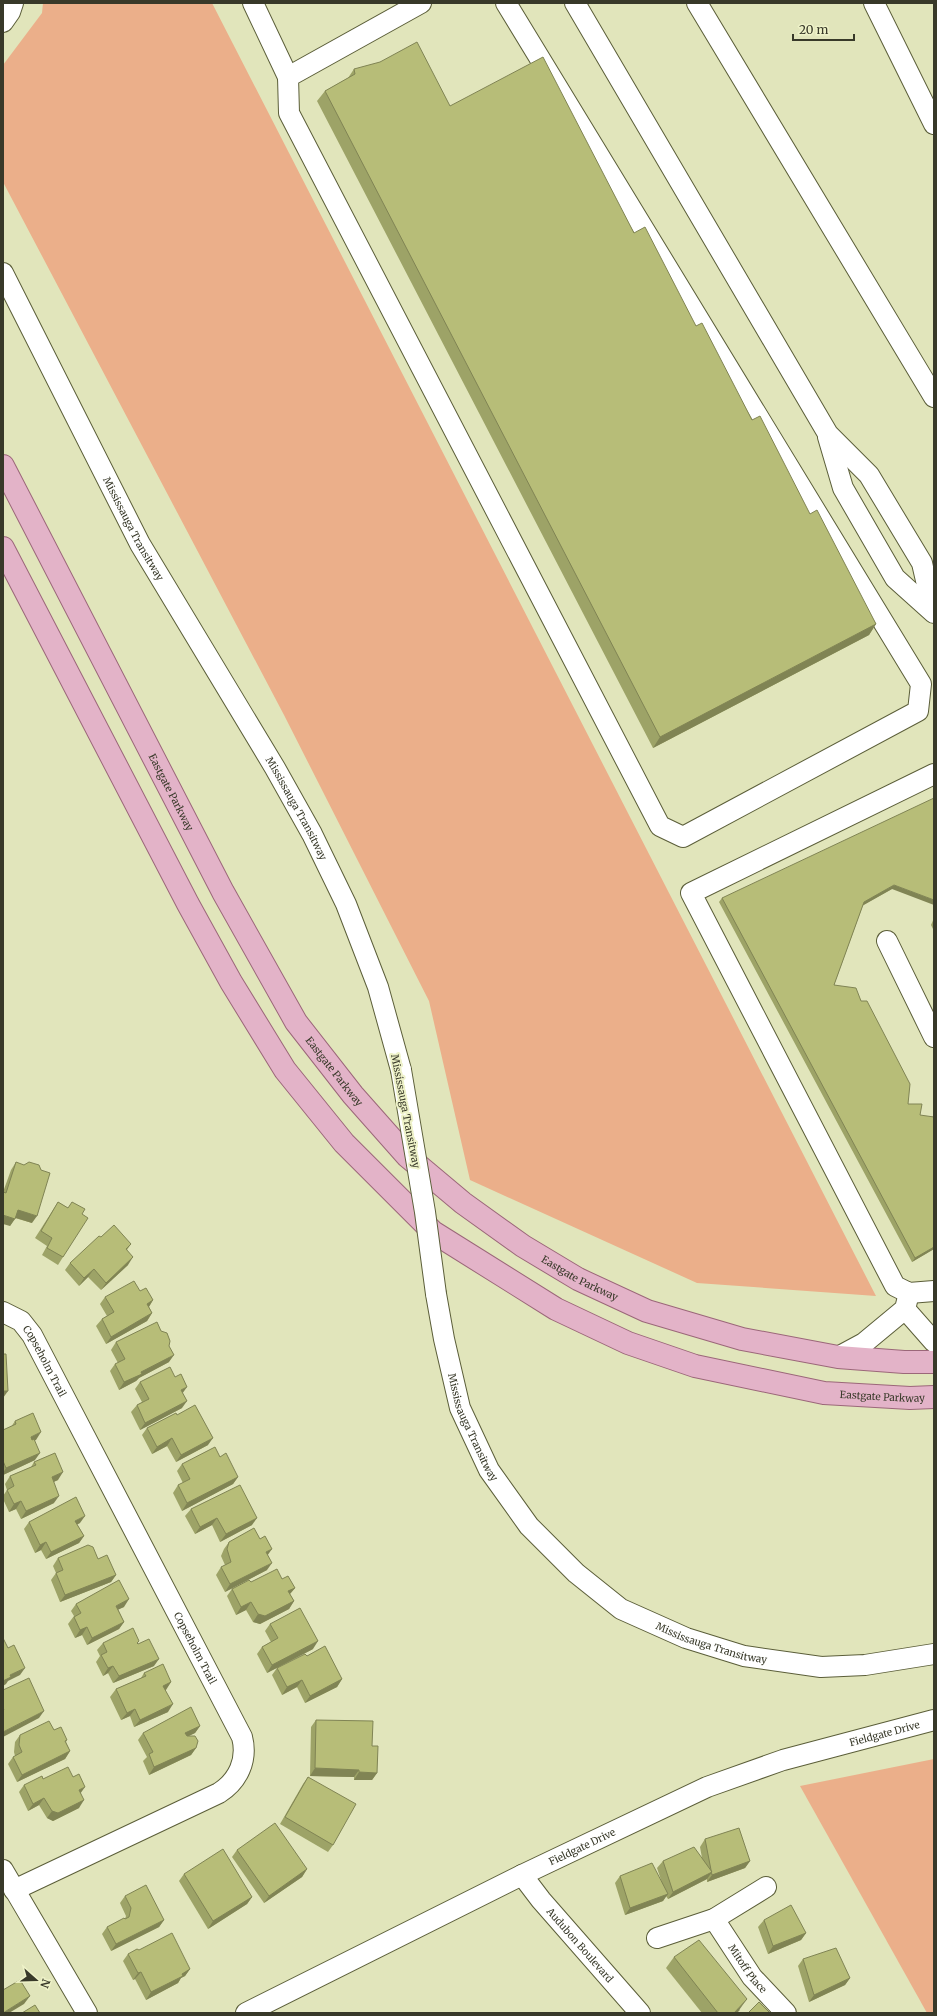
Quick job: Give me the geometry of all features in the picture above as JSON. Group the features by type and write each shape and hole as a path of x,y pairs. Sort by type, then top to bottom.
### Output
{"main road":[{"name":"Eastgate Parkway","path":"3,466 223,892 296,1022 353,1095 407,1156 463,1203 523,1246 578,1279 647,1311 742,1338 838,1357 904,1362 934,1362"},
{"name":"Eastgate Parkway","path":"3,548 230,982 285,1070 344,1143 433,1232 556,1309 628,1343 695,1366 824,1393 910,1398 934,1396"}],"street":[{"path":"3,22 10,12 13,3"},
{"path":"253,3 288,77 289,113 652,812 660,826 683,837 918,711 921,684 506,3"},
{"path":"288,77 421,3"},
{"path":"575,3 828,434 869,476 922,563 933,612"},
{"path":"697,3 934,397"},
{"path":"874,3 934,124"},
{"name":"Mississauga Transitway","path":"3,273 140,544 275,768 312,834 346,904 375,980 400,1070 425,1212 436,1294 444,1339 460,1408 489,1470 529,1526 576,1573 621,1609 686,1638 744,1656 821,1667 865,1665 934,1654"},
{"path":"828,434 843,488 895,578 933,612"},
{"path":"934,774 691,893 895,1286 907,1301 934,1342"},
{"path":"887,941 934,1037"},
{"path":"838,1357 864,1343 907,1301 934,1291"},
{"name":"Copseholm Trail","path":"3,1312 21,1321 32,1335 242,1737 244,1749 242,1762 235,1779 218,1793 14,1890"},
{"name":"Fieldgate Drive","path":"246,2013 522,1875 707,1787 782,1760 934,1720"},
{"path":"3,1870 87,2013"},
{"name":"Audubon Boulevard","path":"522,1875 541,1900 640,2013"},
{"path":"657,1938 714,1919 766,1887"},
{"name":"Mitoff Place","path":"714,1919 752,1977 786,2013"}],"shaded area":[{"path":"43,3 212,3 876,1296 697,1283 470,1180 429,1001 284,715 3,182 3,65 42,13"},
{"path":"934,1759 934,2013 927,2013 800,1786"}],"building":[{"path":"417,42 450,106 543,57 634,233 645,227 696,326 702,323 752,420 760,416 810,514 817,510 876,624 660,737 325,91 355,74 354,69 380,62"},
{"path":"934,798 934,900 894,885 864,902 834,985 856,988 861,1001 867,1001 910,1084 908,1104 922,1104 920,1115 934,1117 934,1247 915,1258 722,898"},
{"path":"16,1162 24,1165 29,1162 39,1165 41,1170 50,1173 37,1216 18,1210 15,1219 3,1215 3,1192 6,1193"},
{"path":"58,1202 68,1208 72,1202 85,1209 82,1214 88,1218 63,1257 47,1248 52,1238 41,1231"},
{"path":"114,1225 131,1244 126,1249 133,1257 106,1283 94,1269 84,1278 70,1263 99,1236 101,1237"},
{"path":"134,1281 140,1291 146,1288 153,1300 147,1304 152,1313 111,1337 102,1319 114,1312 105,1297"},
{"path":"157,1322 161,1331 167,1333 170,1341 169,1346 174,1355 141,1372 142,1374 124,1382 115,1364 125,1359 116,1342"},
{"path":"3,1354 6,1354 8,1391 3,1391"},
{"path":"170,1367 175,1377 181,1374 187,1387 181,1390 187,1401 145,1423 137,1405 149,1399 140,1382"},
{"path":"195,1405 213,1438 181,1455 172,1438 157,1447 147,1428 176,1413 177,1415"},
{"path":"33,1413 41,1432 31,1437 32,1440 34,1439 40,1453 6,1468 3,1461 3,1430 16,1424 15,1421"},
{"path":"215,1447 220,1457 226,1453 238,1477 187,1503 178,1485 190,1479 182,1464"},
{"path":"55,1453 63,1472 52,1477 59,1496 26,1511 21,1501 14,1504 7,1490 14,1486 10,1476 36,1465 34,1462"},
{"path":"240,1485 257,1518 226,1534 217,1518 200,1527 191,1509"},
{"path":"76,1497 85,1516 75,1521 84,1536 51,1552 46,1542 40,1545 29,1522"},
{"path":"254,1528 260,1539 265,1536 272,1549 266,1552 272,1563 230,1584 221,1567 231,1562 227,1549 229,1542"},
{"path":"88,1545 93,1547 98,1559 107,1555 116,1575 65,1595 56,1573 63,1570 58,1558"},
{"path":"277,1569 282,1579 288,1576 295,1588 288,1591 294,1601 265,1616 258,1614 251,1602 241,1607 232,1589 249,1580 251,1582"},
{"path":"119,1580 129,1599 116,1606 124,1622 92,1638 87,1627 80,1630 74,1617 81,1613 76,1604"},
{"path":"300,1608 318,1641 272,1665 262,1647 278,1638 270,1624"},
{"path":"133,1628 139,1641 137,1643 138,1644 149,1639 159,1659 119,1676 113,1666 108,1668 101,1655 107,1652 103,1643"},
{"path":"3,1638 8,1648 14,1645 25,1668 10,1675 11,1677 3,1681"},
{"path":"325,1646 342,1679 310,1696 302,1680 287,1687 277,1668 305,1654 307,1656"},
{"path":"163,1664 171,1682 163,1686 173,1704 140,1720 135,1709 127,1713 116,1689 146,1676 144,1673"},
{"path":"29,1678 44,1711 3,1732 3,1690"},
{"path":"191,1707 200,1726 185,1733 187,1736 195,1736 198,1741 196,1748 154,1767 149,1754 153,1752 143,1733"},
{"path":"316,1720 373,1721 372,1746 378,1746 377,1773 359,1772 359,1770 315,1768"},
{"path":"49,1721 54,1730 61,1727 70,1751 22,1775 13,1757 22,1752 19,1745 20,1735"},
{"path":"68,1767 73,1777 79,1774 85,1787 79,1790 84,1800 58,1813 52,1811 44,1798 33,1804 24,1785 42,1776 43,1779"},
{"path":"308,1777 356,1804 333,1845 285,1817"},
{"path":"275,1823 307,1869 269,1896 237,1850"},
{"path":"739,1828 750,1861 712,1875 705,1839"},
{"path":"694,1847 712,1872 673,1892 663,1861"},
{"path":"223,1849 252,1897 213,1921 184,1874"},
{"path":"652,1863 668,1894 630,1908 620,1876"},
{"path":"146,1885 164,1920 116,1944 107,1927 129,1917 131,1908 125,1896"},
{"path":"791,1905 806,1933 773,1946 764,1920"},
{"path":"172,1933 190,1969 182,1974 183,1976 151,1992 141,1972 138,1973 128,1954"},
{"path":"699,1940 747,1999 734,2013 718,2013 674,1957"},
{"path":"836,1948 850,1978 814,1995 803,1959"},
{"path":"20,1980 30,1996 3,2013 3,1990"},
{"path":"759,2002 770,2013 748,2013"},
{"path":"35,2005 40,2013 22,2013"}]}
